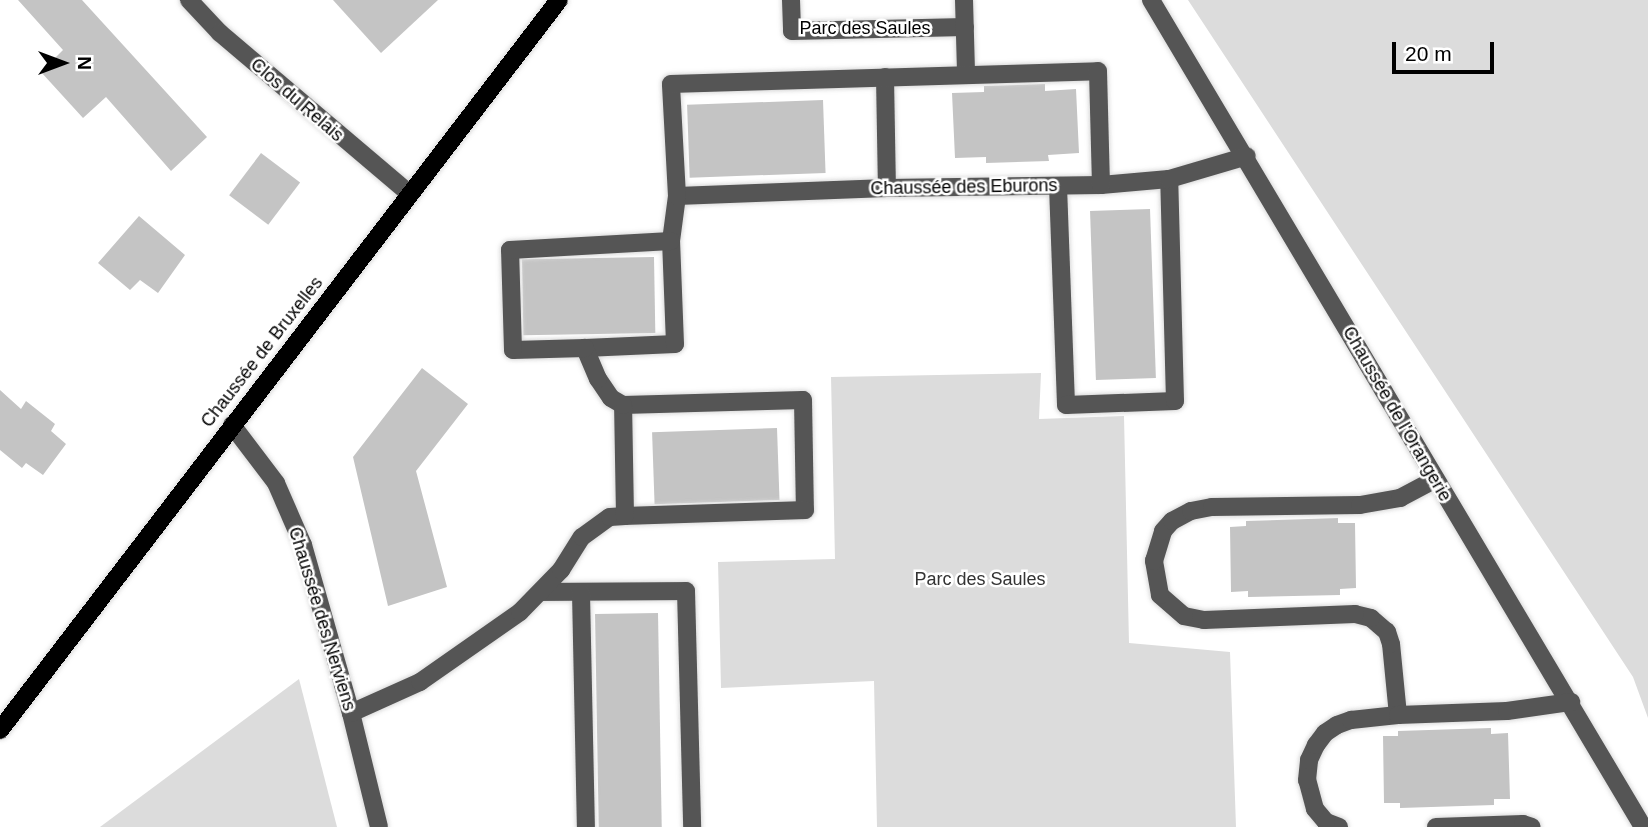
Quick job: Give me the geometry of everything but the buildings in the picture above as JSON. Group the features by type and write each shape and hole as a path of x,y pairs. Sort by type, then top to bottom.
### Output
{"main road":[{"name":"Chaussée de Bruxelles","path":"0,730 559,0"}],"street":[{"name":"Clos du Relais","path":"189,0 220,33 410,194"},
{"name":"Parc des Saules","path":"791,0 792,31 965,27"},
{"path":"964,0 966,73"},
{"name":"Chaussée de l'Orangerie","path":"1151,0 1247,156 1434,479 1571,702 1643,827"},
{"path":"671,241 510,250 513,350 675,344 671,241 677,196 671,84 1098,71 1101,184"},
{"path":"885,77 887,188"},
{"name":"Chaussée des Eburons","path":"677,196 887,188 1058,186 1169,180 1247,156"},
{"path":"1058,186 1066,405 1175,401 1169,180"},
{"path":"351,713 420,682 520,612 543,592 582,537 610,517 805,510 803,400 623,405 611,398 598,379 584,348"},
{"path":"623,405 625,516"},
{"name":"Chaussée des Nerviens","path":"232,425 276,483 303,545 351,713 379,827"},
{"path":"1398,715 1391,644 1387,632 1371,618 1354,614 1204,620 1184,616 1160,595 1154,561 1163,531 1191,511 1212,507 1360,505 1400,498 1434,479"},
{"path":"543,592 685,591 692,827"},
{"path":"581,593 586,827"},
{"path":"1339,827 1326,822 1315,809 1309,793 1309,760 1325,733 1344,722 1398,715 1507,711 1571,702"},
{"path":"1436,827 1523,824 1532,827"}],"green space":[{"path":"1188,0 1648,0 1648,718 1633,677"},
{"name":"Parc des Saules","path":"1041,373 1039,419 1124,416 1129,643 1230,652 1236,827 877,827 874,681 721,688 718,562 835,559 831,377"},
{"path":"299,679 337,827 100,827"}]}
